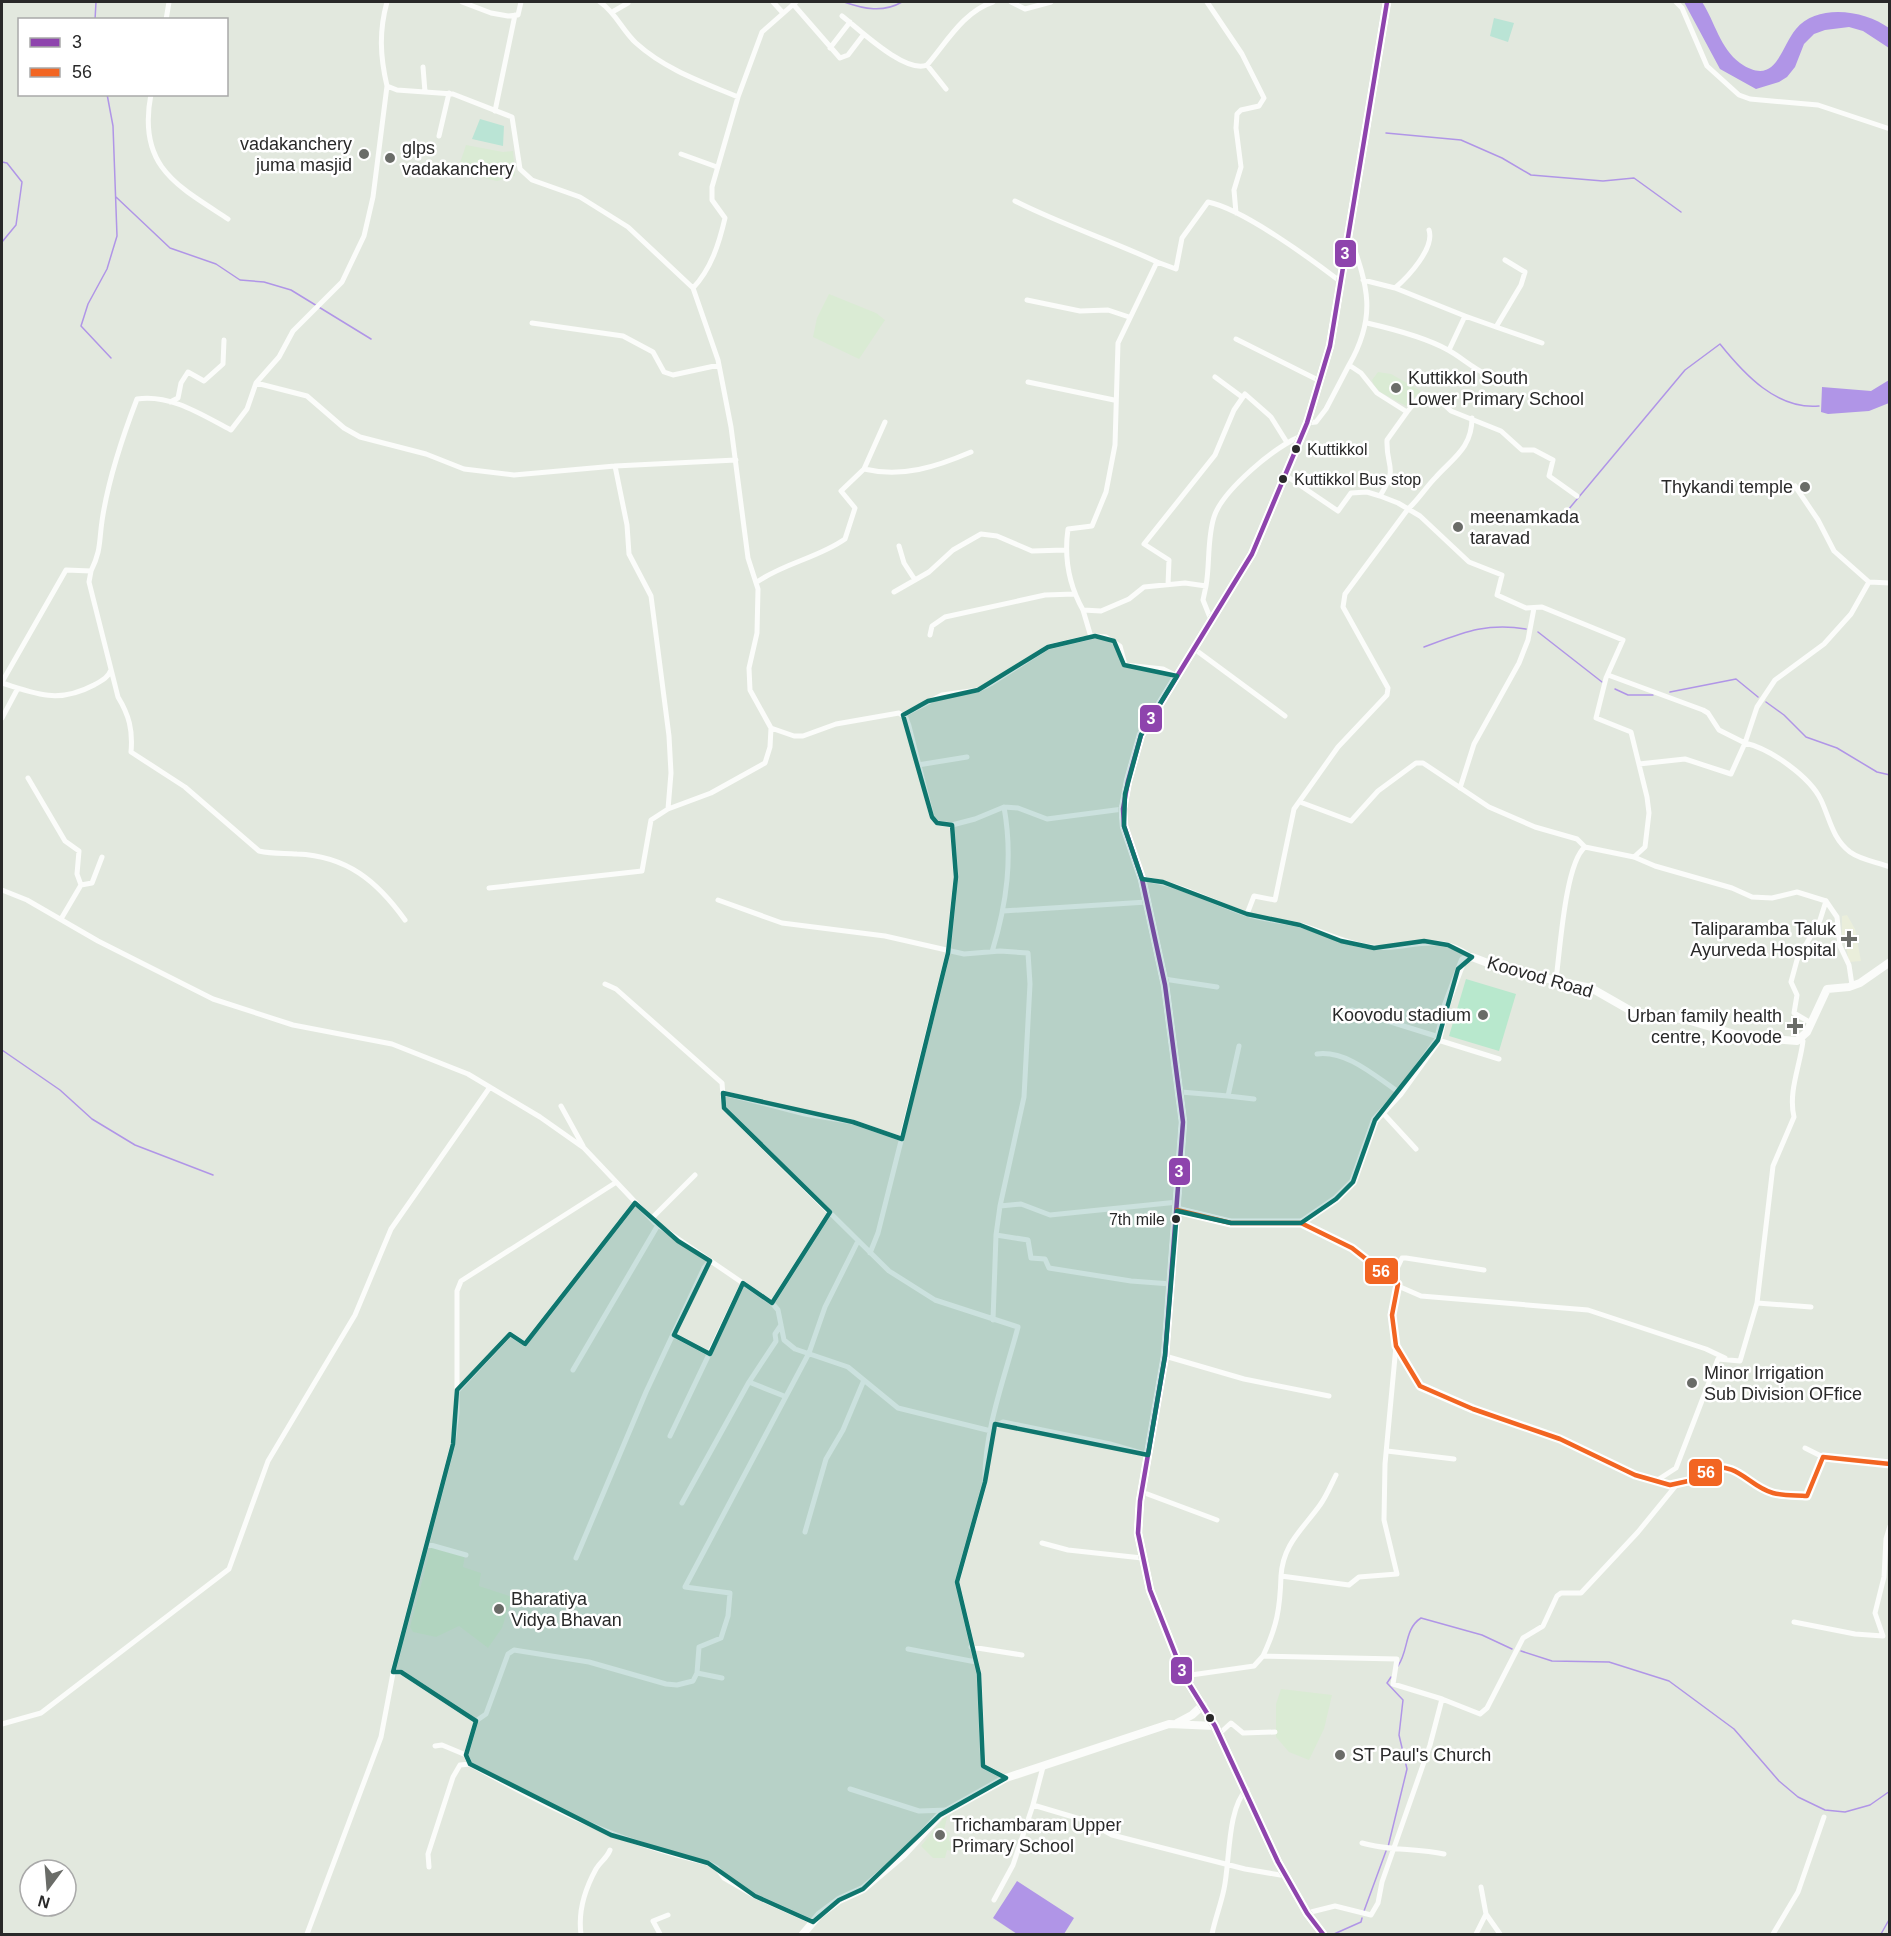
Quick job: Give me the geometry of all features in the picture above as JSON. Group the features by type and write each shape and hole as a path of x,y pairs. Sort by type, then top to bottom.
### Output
{"highway":[{"path":"1323,1935 1307,1913 1286,1876 1247,1789 1217,1730 1184,1676 1160,1621 1142,1558 1138,1533 1142,1492 1165,1356 1184,1122 1164,979 1142,879 1131,851 1123,809 1135,751 1149,720 1252,554 1302,436 1321,381 1341,282 1387,2"}],"main road":[{"name":"Koovod Road","path":"1301,1223 1336,1199 1353,1182 1375,1120 1400,1093 1438,1039 1458,969 1463,960 1472,957 1506,970 1591,988 1633,1012 1687,1020 1745,1037 1797,1041 1801,1039"},
{"path":"1801,1039 1827,989 1851,985 1890,962"},
{"path":"1178,1206 1231,1223 1301,1223"},
{"path":"803,1935 813,1922 839,1900 863,1888 949,1810 1006,1778 1188,1717 1203,1705"},
{"path":"1169,1724 1217,1730"}],"street":[{"path":"166,18 169,2"},
{"path":"387,2 381,23 380,45 387,86 373,196 364,236 342,282 293,331 279,357 256,383 247,409 231,430 184,406 151,397 137,399 126,427 104,512 101,545 89,582 118,697 128,713 133,737 131,752 185,787 259,851 273,855 298,854 352,867 381,889 405,920"},
{"path":"462,2 491,13 515,15 520,12 521,2"},
{"path":"600,2 614,11 634,41 663,65 738,97"},
{"path":"773,2 783,13"},
{"path":"842,16 903,61 921,68 927,65 980,6 993,2"},
{"path":"1011,2 1024,9 1051,2"},
{"path":"1207,2 1242,54 1263,98 1259,106 1241,110 1237,114 1236,128 1241,167 1234,190 1236,213"},
{"path":"1676,2 1682,8 1707,66 1739,95 1750,99 1776,99 1818,105 1890,129"},
{"path":"614,11 628,3"},
{"path":"693,288 703,277 719,243 724,218 712,200 717,167 738,97 762,32 794,3 830,48 843,59 864,34"},
{"path":"495,111 515,15"},
{"path":"830,48 850,22"},
{"path":"927,65 946,89"},
{"path":"423,67 425,92"},
{"path":"387,86 397,90 448,93 512,117 520,169 532,180 580,197 621,222 693,288 719,365 736,460 748,558 757,582 757,633 749,680 757,704 771,728 770,747 765,763 711,793 651,819 642,872 489,888"},
{"path":"439,136 448,93"},
{"path":"151,96 148,130 161,167 173,183 228,219"},
{"path":"681,154 717,167"},
{"path":"1015,201 1040,214 1096,234 1176,269 1182,238 1208,202 1236,213 1313,260 1341,282"},
{"path":"1395,288 1426,248 1431,235 1429,230"},
{"path":"1307,423 1317,422 1326,409 1349,365 1367,323 1367,298 1348,232"},
{"path":"1496,327 1521,285 1525,272 1505,260"},
{"path":"1091,637 1083,610 1075,594 1065,550 1068,529 1092,526 1106,492 1114,445 1118,344 1157,261"},
{"path":"1363,280 1395,288 1542,343"},
{"path":"1027,300 1080,311 1108,310 1129,317"},
{"path":"1449,350 1465,316"},
{"path":"532,323 622,336 653,352 664,372 672,375 719,365"},
{"path":"1367,323 1449,350 1476,370 1504,379 1511,377 1514,370"},
{"path":"1236,339 1321,381"},
{"path":"170,402 178,398 181,383 188,372 204,381 223,364 224,340"},
{"path":"1349,365 1360,373 1377,393 1407,412"},
{"path":"1215,376 1242,397"},
{"path":"1028,382 1114,400"},
{"path":"256,383 307,396 344,428 360,437 426,454 464,469 514,475 615,466 736,460"},
{"path":"1168,585 1169,560 1144,544 1215,455 1234,410 1245,394 1271,417 1286,441"},
{"path":"1380,496 1388,485 1393,468 1387,440 1422,394 1436,397 1451,411 1501,431 1522,450 1534,450 1553,460 1549,476 1576,496"},
{"path":"1247,914 1254,896 1275,900 1291,820 1300,802 1338,747 1387,695 1388,688 1343,607 1344,594 1408,508 1421,498 1437,476 1459,456 1472,418"},
{"path":"757,582 771,571 810,559 845,539 855,508 838,490 864,469 885,422"},
{"path":"1211,621 1203,600 1211,531 1217,508 1251,471 1286,441 1302,436"},
{"path":"864,469 875,472 924,470 971,452"},
{"path":"615,466 627,525 629,554 651,596 669,735 671,773 668,810"},
{"path":"1285,475 1338,511 1351,493 1367,492 1408,508 1469,562 1502,575 1497,595 1526,608 1542,607 1623,640 1608,675 1596,718 1631,732 1649,813 1645,847 1634,857"},
{"path":"1795,486 1818,520 1834,551 1869,582 1890,583"},
{"path":"894,592 929,572 953,550 981,534 997,536 1032,551 1065,550"},
{"path":"899,546 904,562 915,580"},
{"path":"91,571 66,570 2,682 48,697 64,697 103,680 111,670"},
{"path":"1639,764 1685,759 1731,774 1745,743 1757,707 1775,680 1824,644 1851,614 1869,582"},
{"path":"1083,610 1101,611 1129,598 1144,587 1206,586"},
{"path":"930,635 932,626 945,617 1045,595 1075,594"},
{"path":"1460,788 1474,744 1519,663 1528,640 1534,608"},
{"path":"903,716 942,695 978,690 1048,647 1091,637 1106,637 1114,641 1120,646 1125,665 1162,669 1177,676"},
{"path":"1193,648 1285,716"},
{"path":"1608,675 1703,710 1708,713 1719,730 1780,759 1812,784 1823,804 1830,827 1850,852 1890,867"},
{"path":"2,718 18,688"},
{"path":"771,728 794,736 803,736 836,724 899,713 909,726 932,817 937,823 952,825 975,819 1004,807 1018,808 1047,819 1123,809"},
{"path":"918,765 967,757"},
{"path":"1300,802 1351,821 1378,791 1416,763 1434,768 1460,788 1497,811 1534,827 1578,838 1585,847 1634,857 1656,866 1732,888 1752,897 1764,899 1797,892 1826,901 1837,917 1840,946 1849,965 1851,985"},
{"path":"28,778 65,841 79,851 77,874 81,885"},
{"path":"992,952 1003,911 1010,855 1004,807"},
{"path":"870,1253 878,1233 948,951 956,877 952,825"},
{"path":"1556,979 1567,898 1579,852 1585,847"},
{"path":"61,919 81,885 92,883 102,857"},
{"path":"1142,879 1163,882 1247,914 1300,925 1341,941 1374,948 1424,941 1448,945 1472,957"},
{"path":"2,890 213,999 292,1025 392,1044 468,1074 584,1148"},
{"path":"718,900 782,923 885,936 964,954 1028,953 1030,959 1024,1097 1000,1206 996,1235 993,1320"},
{"path":"1811,1023 1794,1013 1797,995 1791,982 1797,960 1820,920 1826,901"},
{"path":"1003,911 1147,902"},
{"path":"1164,979 1217,987"},
{"path":"605,984 616,989 722,1083 724,1108 889,1272 934,1300 1018,1328 991,1431 985,1465 986,1482 957,1582 976,1662 981,1708 982,1766 1006,1778"},
{"path":"1352,1010 1499,1059"},
{"path":"1263,1656 1397,1659 1393,1684 1480,1714 1487,1708 1523,1638 1543,1626 1557,1596 1561,1593 1581,1593 1638,1532 1676,1484 1676,1468 1715,1363 1718,1359 1740,1361 1757,1303 1773,1166 1794,1117 1790,1106 1800,1067 1803,1041 1801,1039"},
{"path":"1228,1096 1239,1046"},
{"path":"1317,1054 1328,1053 1358,1064 1400,1093"},
{"path":"2,1724 41,1713 229,1569 268,1461 355,1315 391,1229 490,1088"},
{"path":"1180,1092 1254,1099"},
{"path":"723,1093 805,1114 854,1122 902,1139"},
{"path":"561,1106 584,1148 651,1219 772,1303 778,1310 784,1340 795,1349 848,1367 898,1408 991,1431"},
{"path":"1382,1112 1416,1149"},
{"path":"651,1219 695,1175"},
{"path":"308,1935 381,1737 393,1672 453,1444 457,1390 457,1291 461,1281 615,1183"},
{"path":"457,1390 510,1334 525,1344 635,1203"},
{"path":"1000,1206 1021,1204 1050,1215 1178,1206"},
{"path":"772,1303 830,1212"},
{"path":"1301,1223 1352,1248 1398,1286 1421,1296 1588,1310 1706,1348 1727,1359"},
{"path":"573,1370 658,1225"},
{"path":"996,1235 1028,1240 1031,1258 1045,1259 1049,1268 1131,1281 1171,1284"},
{"path":"470,1764 466,1755 476,1720 486,1714 508,1654 514,1650 589,1662 666,1684 687,1684 693,1681 697,1673 699,1647 720,1638 728,1616 730,1593 685,1587 784,1396 809,1353 825,1307 858,1241"},
{"path":"1392,1279 1402,1258 1406,1257 1484,1270"},
{"path":"576,1558 606,1482 704,1268 710,1261"},
{"path":"670,1436 742,1283"},
{"path":"1281,1576 1349,1586 1359,1577 1397,1574 1384,1520 1396,1346 1392,1315 1398,1286"},
{"path":"1757,1303 1811,1307"},
{"path":"682,1503 749,1382 776,1341 775,1334 781,1325"},
{"path":"674,1335 710,1354"},
{"path":"1396,1346 1420,1386 1473,1409 1560,1439 1635,1475 1656,1481 1676,1484 1702,1478 1708,1469 1720,1466 1737,1472 1772,1493 1807,1496 1823,1456"},
{"path":"1165,1356 1244,1379 1329,1396"},
{"path":"805,1532 826,1459 843,1430 864,1380"},
{"path":"749,1382 784,1396"},
{"path":"991,1431 995,1424 1003,1422 1110,1444 1148,1455"},
{"path":"1805,1448 1823,1456 1890,1464"},
{"path":"1387,1451 1454,1459"},
{"path":"1656,1481 1676,1468"},
{"path":"1184,1676 1254,1666 1263,1656 1277,1627 1281,1608 1281,1576 1289,1543 1321,1504 1335,1475"},
{"path":"1142,1492 1217,1520"},
{"path":"1794,1622 1855,1634 1886,1636 1875,1613 1884,1577 1886,1539 1890,1526"},
{"path":"1042,1543 1068,1550 1142,1558"},
{"path":"428,1544 465,1555"},
{"path":"971,1647 1022,1655"},
{"path":"908,1649 976,1662"},
{"path":"393,1672 401,1672 476,1720"},
{"path":"697,1673 722,1678"},
{"path":"1307,1913 1335,1906 1371,1915 1378,1903 1389,1850 1442,1699"},
{"path":"1217,1730 1231,1723 1243,1733 1275,1732"},
{"path":"435,1746 442,1745 466,1755"},
{"path":"429,1867 428,1854 453,1777 460,1765 470,1764 611,1835 708,1863 717,1868 724,1878 755,1896 813,1922"},
{"path":"994,1900 1013,1865 1043,1767"},
{"path":"850,1789 919,1811 949,1810"},
{"path":"1212,1935 1228,1865 1234,1815 1242,1794 1247,1789"},
{"path":"1033,1805 1087,1821 1112,1835 1228,1865 1286,1876"},
{"path":"1773,1935 1798,1892 1824,1817"},
{"path":"1362,1843 1389,1850 1431,1851 1444,1854"},
{"path":"581,1935 579,1920 585,1893 597,1868 610,1850"},
{"path":"1481,1887 1486,1914 1500,1935"},
{"path":"1476,1935 1486,1914"},
{"path":"660,1935 653,1922 668,1915"}],"highlighted area":[{"path":"1095,636 1114,641 1124,665 1177,676 1141,735 1125,794 1124,826 1142,879 1163,882 1247,914 1300,925 1341,941 1374,948 1424,941 1448,945 1472,957 1458,969 1438,1040 1375,1120 1353,1182 1336,1199 1301,1223 1231,1223 1177,1211 1165,1356 1148,1455 995,1424 985,1482 957,1582 979,1674 983,1766 1006,1778 940,1815 863,1889 839,1900 813,1922 755,1896 708,1863 611,1835 470,1764 466,1755 476,1721 401,1672 393,1672 453,1444 457,1390 510,1334 525,1344 635,1203 678,1241 710,1261 674,1335 710,1354 743,1283 772,1303 830,1212 724,1108 723,1093 853,1122 902,1139 948,953 956,877 952,825 937,823 932,817 903,715 928,701 978,690 1048,647"}],"shaded area":[{"path":"1684,2 1702,2 1727,50 1740,63 1752,69 1762,71 1769,68 1781,55 1796,29 1816,15 1828,13 1855,14 1879,22 1889,28 1889,48 1863,31 1849,27 1825,30 1814,34 1804,44 1795,67 1787,77 1756,89 1720,69"},
{"path":"1494,18 1514,23 1508,42 1490,36"},
{"path":"480,119 504,126 503,146 472,139"},
{"path":"466,145 503,152 513,151 515,176 497,181 457,172"},
{"path":"829,294 876,313 885,320 859,359 813,337 817,318"},
{"name":"Kuttikkol South Lower Primary School","path":"1378,372 1391,374 1421,391 1406,406 1380,392 1374,385 1372,380"},
{"path":"1889,380 1889,403 1869,411 1828,414 1821,412 1822,387 1871,391"},
{"name":"Taliparamba Taluk Ayurveda Hospital","path":"1847,915 1855,929 1861,961 1849,962 1845,940 1842,940 1842,916"},
{"name":"Koovodu stadium","path":"1466,979 1516,994 1499,1051 1449,1036"},
{"name":"Bharatiya Vidya Bhavan","path":"431,1547 465,1555 463,1567 481,1573 479,1586 512,1597 502,1628 488,1648 459,1626 436,1637 413,1632 410,1627"},
{"path":"1281,1689 1332,1695 1324,1729 1309,1760 1289,1752 1276,1737 1276,1704"},
{"name":"Trichambaram Upper Primary School","path":"948,1813 944,1830 950,1833 949,1841 957,1844 957,1852 947,1850 945,1858 933,1858 921,1846"},
{"path":"1017,1881 1074,1918 1064,1934 1017,1934 993,1918"}],"waterway":[{"path":"95,18 96,2"},
{"path":"844,2 873,9 888,8 902,2"},
{"path":"107,96 113,126 117,236 107,269 88,304 81,326 111,358"},
{"path":"1386,133 1461,140 1502,158 1531,175 1603,181 1634,178 1681,212"},
{"path":"2,162 7,163 22,182 16,225 2,242"},
{"path":"116,197 170,248 216,264 240,280 264,282 291,290 371,339"},
{"path":"1568,510 1685,370 1720,344 1763,388 1789,402 1804,406 1819,406"},
{"path":"1424,647 1474,630 1499,627 1526,629"},
{"path":"1538,632 1602,682"},
{"path":"1670,692 1736,679 1758,697"},
{"path":"1615,689 1628,695 1653,695"},
{"path":"1766,702 1784,715 1806,737 1837,748 1877,772 1890,775"},
{"path":"2,1050 60,1090 92,1119 135,1145 213,1175"},
{"path":"1398,1666 1409,1634 1421,1618 1482,1635 1512,1649"},
{"path":"1521,1651 1552,1661 1609,1662 1669,1681 1734,1729 1779,1781 1798,1797 1825,1810 1845,1812 1870,1805 1890,1791"},
{"path":"1388,1847 1407,1769 1399,1735 1403,1700 1387,1683 1391,1677"},
{"path":"1364,1911 1386,1851"},
{"path":"1334,1934 1361,1922 1362,1918"},
{"path":"1881,1934 1890,1918"}],"transit line":[{"name":"3","path":"1323,1934 1307,1913 1278,1862 1215,1726 1184,1676 1150,1590 1138,1533 1140,1501 1165,1356 1183,1122 1165,985 1142,879 1124,826 1123,809 1141,735 1252,554 1307,423 1330,346 1387,2"},
{"name":"56","path":"1177,1210 1231,1223 1301,1223 1352,1248 1398,1284 1392,1315 1396,1346 1420,1386 1473,1409 1560,1439 1635,1475 1670,1485 1702,1478 1708,1469 1727,1468 1764,1490 1786,1495 1807,1496 1823,1457 1890,1464"}],"place":[{"name":"vadakanchery juma masjid","path":"364,154"},
{"name":"glps vadakanchery","path":"390,158"},
{"name":"Kuttikkol South Lower Primary School","path":"1396,388"},
{"name":"Kuttikkol","path":"1296,449"},
{"name":"Kuttikkol Bus stop","path":"1283,479"},
{"name":"Thykandi temple","path":"1805,487"},
{"name":"meenamkada taravad","path":"1458,527"},
{"name":"Taliparamba Taluk Ayurveda Hospital","path":"1849,939"},
{"name":"Koovodu stadium","path":"1483,1015"},
{"name":"Urban family health centre, Koovode","path":"1795,1026"},
{"name":"7th mile","path":"1176,1219"},
{"name":"Minor Irrigation Sub Division OFfice","path":"1692,1383"},
{"name":"Bharatiya Vidya Bhavan","path":"499,1609"},
{"name":"ST Paul's Church","path":"1340,1755"},
{"name":"Trichambaram Upper Primary School","path":"940,1835"}]}
